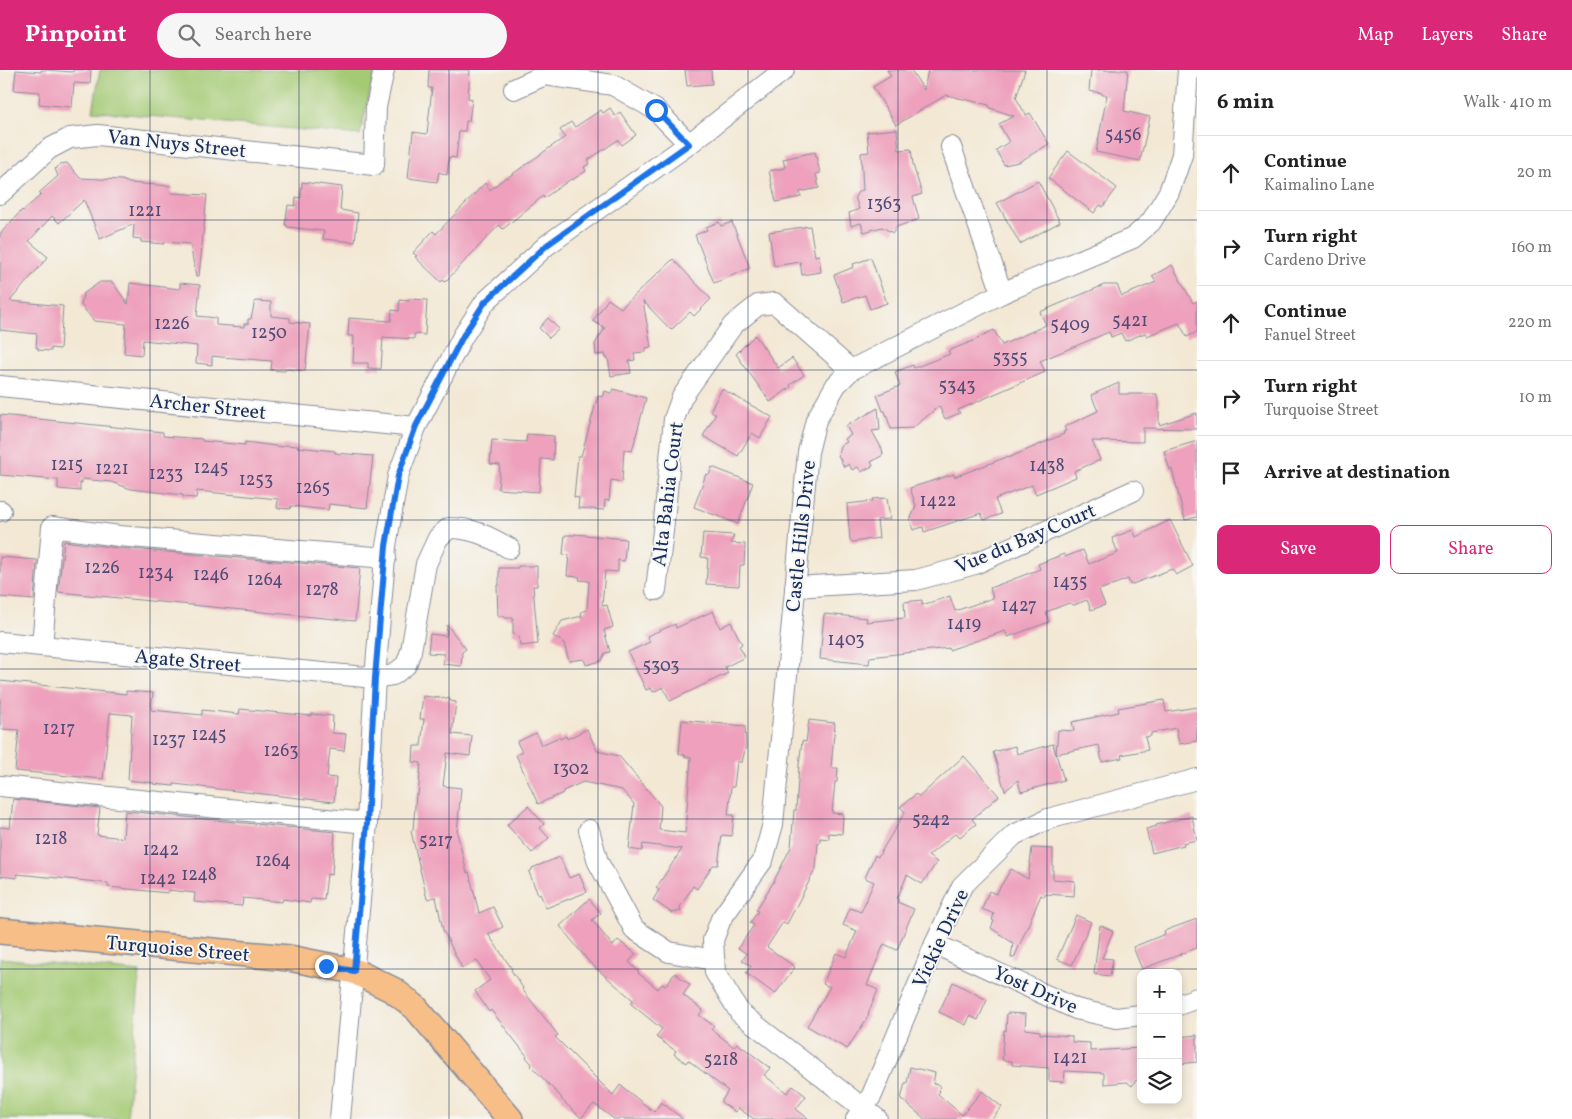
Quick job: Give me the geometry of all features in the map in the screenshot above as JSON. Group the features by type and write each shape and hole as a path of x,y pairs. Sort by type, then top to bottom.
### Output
{"main road":[{"name":"Turquoise Street","path":"0,931 289,958 354,971 393,990 415,1007 510,1119"}],"street":[{"name":"Van Nuys Street","path":"0,193 49,148 70,138 98,135 374,165 376,107 384,70"},
{"path":"340,1119 367,823 375,678 386,558 398,476 416,426 463,336 485,302 547,245 689,144 784,70"},
{"name":"Castle Hills Drive","path":"865,1115 740,1013 715,972 714,960 713,940 721,919 763,860 773,824 808,452 816,420 836,384 851,370 1002,293 1133,238 1150,222 1169,192 1182,155 1188,70"},
{"path":"514,89 545,75 613,85 656,110 689,144"},
{"path":"951,147 1002,293"},
{"name":"Alta Bahia Court","path":"656,590 664,531 674,419 682,397 733,325 758,305 775,303 851,370"},
{"name":"Archer Street","path":"0,386 416,426"},
{"name":"Vue du Bay Court","path":"795,586 916,580 975,564 1133,491"},
{"path":"42,646 52,527 119,536 386,558"},
{"path":"375,678 394,675 406,665 411,651 426,564 438,538 448,528 463,528 487,535 509,548"},
{"name":"Agate Street","path":"0,642 375,678"},
{"name":"Vickie Drive","path":"865,1115 935,944 962,886 1014,835 1055,817 1197,779"},
{"path":"0,786 367,823"},
{"path":"589,830 598,862 634,929 669,952 714,960"},
{"name":"Yost Drive","path":"935,944 1076,1009 1116,1018 1137,1015"},
{"path":"1182,1004 1197,998"}],"green space":[{"path":"100,70 375,70 360,135 93,111"},
{"path":"0,958 140,972 127,1119 0,1119"}],"building":[{"path":"16,70 73,72 73,70 91,70 90,84 74,83 72,107 39,104 40,92 14,90"},
{"path":"429,70 470,70 468,98 472,99 469,121 466,121 465,131 459,131 456,158 449,157 447,175 439,172 437,182 408,178 413,132 427,134 432,88 428,88"},
{"path":"685,70 711,70 712,84 687,86"},
{"path":"887,70 911,70 924,90 928,70 1025,70 1016,98 1026,115 1030,113 1049,144 1019,162 1004,165 996,150 1009,142 999,124 1014,116 990,108 989,105 946,95 896,125 873,87 891,76"},
{"path":"1091,70 1128,70 1124,111 1150,117 1140,161 1096,152 1107,95 1089,91"},
{"path":"610,108 615,116 620,112 636,135 622,145 618,140 588,160 590,163 584,167 586,171 544,198 543,196 503,229 499,225 445,282 443,280 441,282 415,257 417,256 413,253 433,231 436,234 485,183 490,190 565,137 560,130 571,122 575,127 601,110 603,113"},
{"path":"897,129 899,150 911,149 913,165 922,194 913,197 919,219 896,227 893,233 882,227 864,232 861,223 851,226 849,213 859,209 855,197 858,192 863,190 861,153 869,152 867,132"},
{"path":"1068,151 1117,188 1103,207 1100,205 1094,213 1048,178"},
{"path":"815,152 820,173 816,174 819,188 800,192 801,197 776,202 769,171 785,168 783,159"},
{"path":"67,163 80,178 122,180 129,183 172,186 171,193 207,195 199,276 196,276 190,244 141,242 141,239 133,238 134,224 100,239 84,200 59,223 52,216 29,241 48,257 10,301 63,306 60,349 51,348 51,351 38,350 38,347 36,348 37,334 0,330 0,234 58,176 55,169 60,164"},
{"path":"1038,181 1060,222 1020,244 997,203"},
{"path":"302,182 342,187 340,210 358,213 355,242 323,239 324,231 287,227 285,225 288,205 295,206 296,197 301,198"},
{"path":"719,222 721,226 732,222 750,268 714,283 695,235 707,230 706,227"},
{"path":"810,226 815,256 819,255 821,272 802,275 800,262 774,266 769,232"},
{"path":"871,258 887,303 870,309 865,295 843,302 834,275 854,267 853,264"},
{"path":"673,259 711,299 694,316 690,312 671,330 643,301 651,347 646,348 646,352 634,353 635,360 629,361 631,373 611,376 608,358 606,358 605,354 596,355 595,344 605,328 593,321 608,299 621,308"},
{"path":"1172,265 1193,303 1197,301 1197,332 1187,337 1179,323 1147,336 1145,333 1125,341 1121,333 1111,337 1109,332 1040,361 1045,372 958,410 960,413 945,419 939,406 913,428 891,429 877,395 900,386 895,372 913,365 914,368 950,354 948,351 978,339 994,330 1002,345 1046,325 1040,312 1104,285 1117,285 1122,296 1156,282 1152,276"},
{"path":"100,282 112,282 128,304 130,283 180,289 180,283 200,285 197,316 216,318 216,325 244,327 244,324 248,324 248,319 251,319 255,301 271,302 271,316 290,318 290,322 310,324 305,371 271,370 272,361 212,356 212,365 196,363 197,346 143,340 142,355 124,353 126,324 94,321 81,305 83,294"},
{"path":"409,299 427,300 425,335 414,334 414,339 383,337 381,369 368,368 368,363 353,363 354,336 348,336 349,318 391,321 392,310 399,311 400,300 409,301"},
{"path":"548,318 559,329 549,338 539,328"},
{"path":"755,335 778,368 792,358 804,375 770,402 736,354"},
{"path":"1119,383 1119,394 1157,394 1157,398 1159,398 1159,425 1197,413 1197,429 1143,428 1143,442 1092,441 1100,460 1074,471 1076,477 1036,494 1032,485 995,499 1001,514 984,520 981,513 924,532 923,527 913,530 910,520 916,506 910,488 954,474 954,477 1008,458 1064,434 1063,432 1066,431 1064,427 1098,411 1091,395"},
{"path":"613,389 646,398 632,451 624,449 622,482 611,480 609,501 605,500 604,510 578,508 579,498 574,497 578,456 581,456 598,396 603,397 605,391 613,394"},
{"path":"722,389 772,417 760,438 752,433 738,456 703,436 716,414 710,411"},
{"path":"878,408 880,430 872,431 882,449 883,455 871,462 873,466 861,472 858,467 852,470 849,464 844,467 838,455 840,446 847,442 845,439 851,435 846,426"},
{"path":"0,415 163,432 163,436 202,439 202,441 245,445 245,442 283,447 283,445 298,446 335,451 335,453 373,456 367,508 329,504 328,510 291,506 290,509 277,508 278,499 197,491 196,498 183,497 183,495 131,489 111,482 82,479 80,491 58,489 58,480 0,475"},
{"path":"527,434 554,436 553,460 541,459 539,492 498,489 500,465 490,464 492,440 526,442"},
{"path":"1197,441 1197,517 1185,520 1172,469 1170,470 1164,451"},
{"path":"712,467 753,483 738,524 694,507 706,474 709,475"},
{"path":"887,498 890,519 877,520 879,538 853,542 850,540 847,504"},
{"path":"1170,520 1193,566 1176,575 1172,569 1130,585 1128,579 1099,590 1105,605 1091,610 1087,600 1074,605 1069,603 1046,612 1049,622 1008,637 1005,631 949,650 949,648 870,657 869,664 820,659 824,614 867,618 866,622 905,618 904,602 922,600 922,605 950,596 955,611 993,598 990,588 1040,569 1038,564 1064,554 1065,557 1083,550 1089,564 1118,553 1112,538 1133,530 1136,537"},
{"path":"703,533 734,535 731,543 745,544 744,565 740,565 739,586 706,584 708,558 701,557"},
{"path":"575,534 626,539 624,561 618,560 618,572 605,571 602,606 607,605 613,627 604,630 610,652 605,653 601,661 586,665 584,659 569,661 564,643 553,636 562,621 582,616 581,612 587,610 589,581 579,580 580,577 567,576 569,555 563,554 565,535"},
{"path":"64,541 118,548 360,568 355,621 58,592"},
{"path":"0,557 37,560 34,600 0,597"},
{"path":"518,566 537,566 537,586 533,586 538,644 520,646 519,636 513,634 513,618 498,616 497,586 499,586 499,568 518,568"},
{"path":"713,611 720,628 731,622 742,644 739,646 745,657 725,667 728,673 670,701 663,687 653,692 651,688 646,690 628,652 650,642 647,636 675,624 676,628"},
{"path":"447,625 466,649 462,652 461,666 443,664 444,654 428,653 430,634 446,636"},
{"path":"0,681 126,694 126,691 153,693 151,710 202,715 202,710 239,714 240,709 312,716 312,714 333,716 332,733 346,734 344,751 330,749 327,777 336,778 334,802 128,780 132,715 110,713 103,779 15,771 19,730 0,729"},
{"path":"423,696 450,699 450,701 456,702 452,734 472,736 470,756 447,753 443,786 461,788 457,833 479,913 493,907 503,927 488,934 512,969 522,989 558,1035 555,1037 613,1095 620,1085 654,1112 661,1102 683,1119 614,1119 594,1104 581,1118 531,1066 532,1064 527,1056 491,1010 489,1012 475,991 490,980 477,961 462,968 443,930 436,897 427,899 411,831 413,830 421,763 413,762 414,746 421,746 424,719 420,719"},
{"path":"1164,700 1166,712 1197,707 1197,741 1179,744 1176,728 1151,733 1151,736 1145,737 1148,750 1121,755 1122,758 1102,762 1099,745 1056,754 1058,730 1074,731 1072,722 1119,712 1118,708"},
{"path":"682,720 745,726 746,746 742,762 737,762 734,787 731,787 728,815 734,815 732,836 722,835 718,865 713,865 697,889 693,886 680,907 681,911 672,913 653,900 659,890 656,888 682,849 643,844 642,851 629,849 634,804 622,790 583,782 538,804 516,755 522,752 517,742 536,733 541,745 559,737 560,739 566,736 567,739 587,729 597,751 619,756 661,806 659,830 685,833 691,757 679,754"},
{"path":"809,720 835,723 831,768 838,768 832,813 843,814 842,834 829,833 829,839 820,838 816,868 787,924 783,922 767,947 795,967 775,994 746,973 751,966 742,960 747,954 738,948 754,925 750,923 758,911 756,910 773,883 791,847 802,741 806,742"},
{"path":"1053,744 1064,780 1021,792 1018,780 1005,791 993,752 1015,746 1017,754"},
{"path":"964,756 999,796 972,819 976,824 960,837 956,833 928,856 937,862 922,884 907,875 897,902 914,909 897,950 884,944 867,985 878,990 869,1015 847,1049 807,1026 830,987 823,984 836,953 846,957 857,931 843,925 850,908 861,912 874,882 865,878 875,855 878,857 905,812 900,807 916,794 919,797"},
{"path":"13,799 100,808 97,835 123,838 125,811 335,832 332,875 327,874 324,900 311,899 310,903 283,899 282,902 243,898 242,906 194,902 195,893 168,890 168,893 108,887 108,883 17,874 17,878 0,876 0,827 10,828"},
{"path":"528,806 544,824 540,828 549,838 532,853 507,825"},
{"path":"1192,816 1197,840 1152,853 1146,829"},
{"path":"1032,848 1053,849 1053,879 1075,881 1074,896 1046,894 1044,897 1041,895 1014,958 1011,958 1013,943 991,928 994,914 982,909 989,891 996,894 1011,869 1028,879"},
{"path":"560,857 569,878 579,874 587,892 546,908 540,894 538,895 529,872 532,868"},
{"path":"589,899 601,913 592,920 613,946 618,940 636,954 629,962 638,973 658,989 662,984 665,986 675,973 690,985 683,995 703,1010 699,1015 714,1026 711,1029 734,1047 737,1043 770,1068 764,1075 787,1093 793,1086 806,1096 796,1109 809,1119 754,1119 738,1108 735,1112 721,1102 728,1091 688,1060 686,1063 674,1054 676,1051 656,1037 662,1029 631,1004 633,1000 589,962 560,926"},
{"path":"1076,915 1091,922 1072,965 1057,959"},
{"path":"1197,919 1197,948 1142,969 1133,947 1165,934 1164,931"},
{"path":"1100,925 1113,931 1102,958 1113,959 1110,976 1094,974"},
{"path":"953,982 987,1000 978,1020 970,1016 966,1025 939,1012"},
{"path":"1007,1013 1026,1014 1025,1029 1040,1031 1040,1034 1072,1036 1072,1042 1090,1043 1090,1051 1137,1048 1137,1080 1132,1086 1127,1082 1104,1084 1104,1073 1065,1071 1064,1082 1049,1081 1049,1068 1012,1065 1012,1061 1002,1060 1004,1030 1006,1031"},
{"path":"1197,1035 1197,1062 1182,1064 1182,1037"},
{"path":"910,1067 935,1073 933,1084 940,1085 938,1094 962,1115 982,1091 1002,1107 992,1119 925,1119 901,1099"}],"route":[{"path":"326,966 354,971 367,823 375,678 386,546 398,476 416,426 463,336 485,302 547,245 689,144 656,110"}]}
